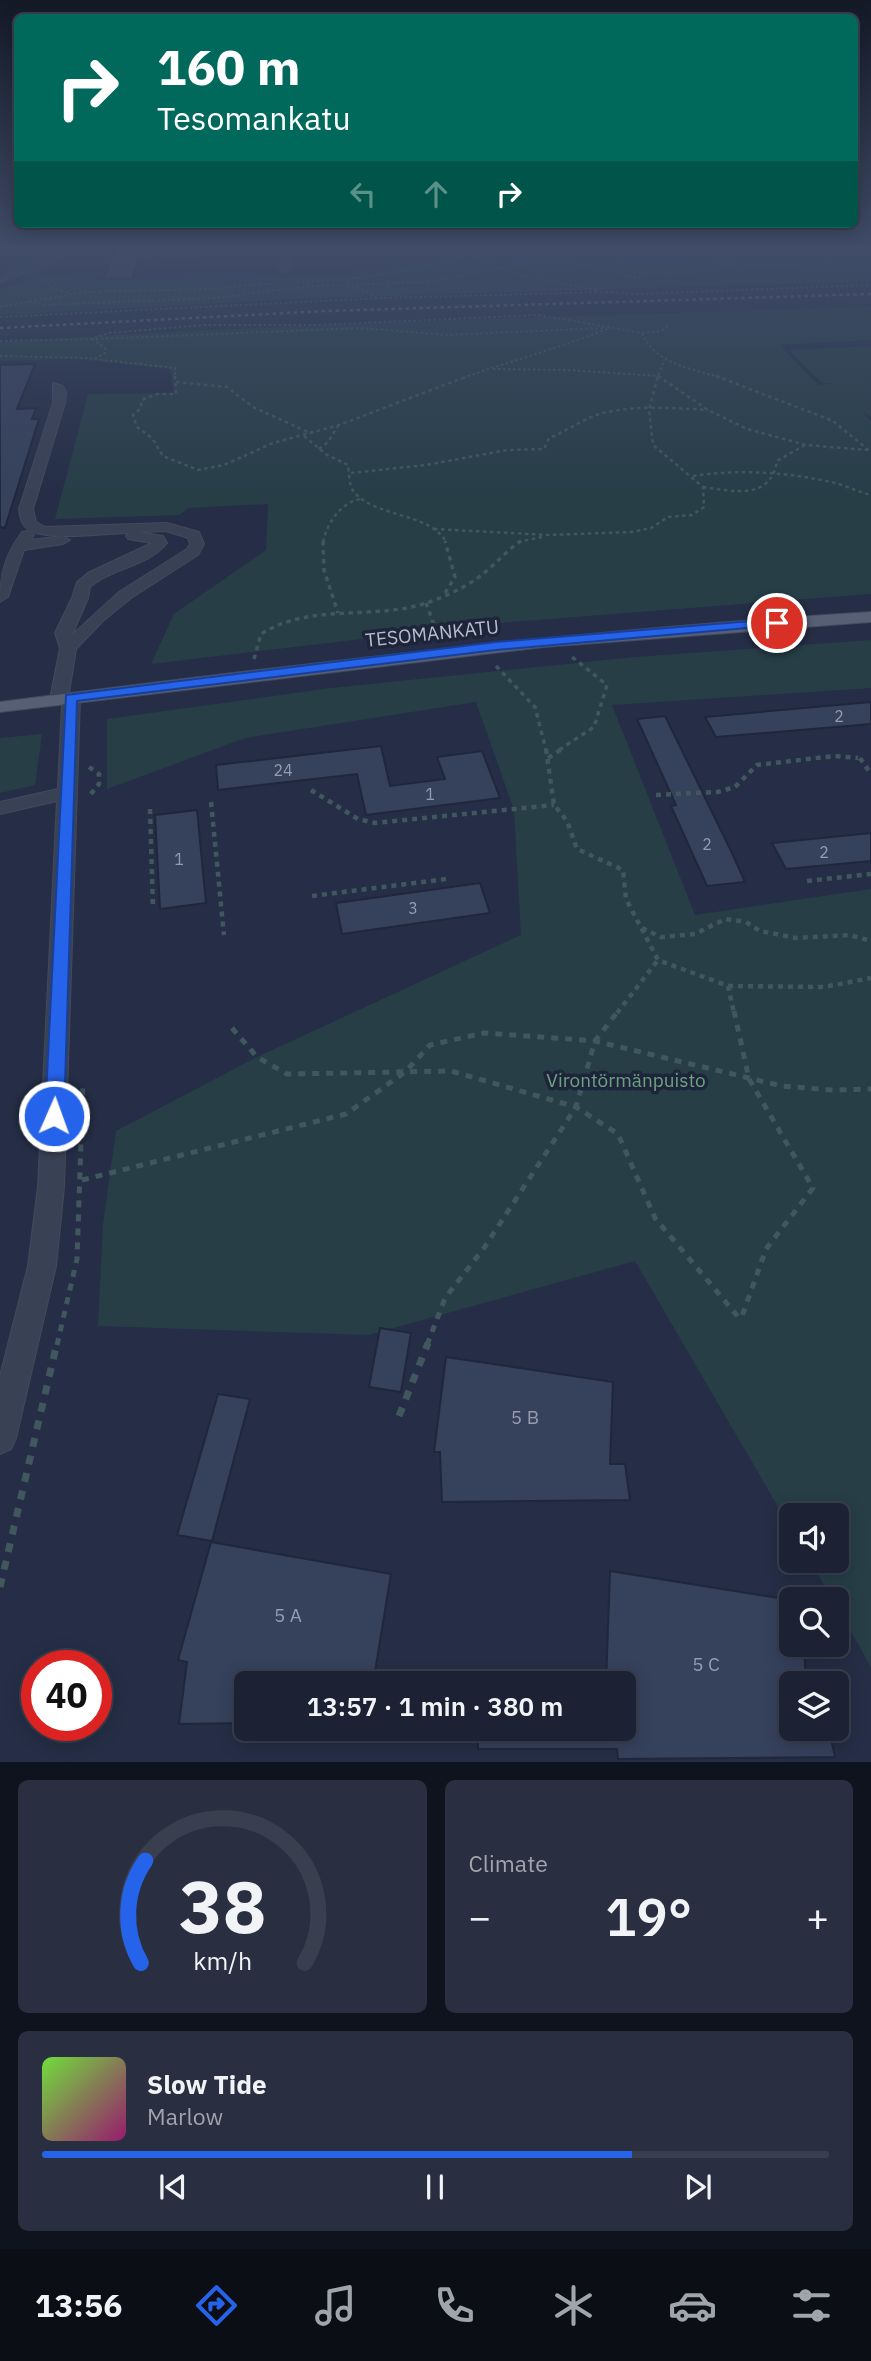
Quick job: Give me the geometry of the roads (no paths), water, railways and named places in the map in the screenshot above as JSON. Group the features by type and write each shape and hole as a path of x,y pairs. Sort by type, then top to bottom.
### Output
{"main road":[{"name":"TESOMANKATU","path":"0,706 496,646 729,626 870,618"}],"street":[{"path":"57,386 60,393 59,402 26,509 26,520 33,528 45,531 167,527 194,535 197,544 193,552 98,617 68,648"},
{"path":"0,597 19,546 33,528"},
{"path":"0,1438 41,1266 51,1187 67,793 65,699 68,648 63,633 80,598 82,585 93,576 153,550 160,543 158,539 128,536 19,546"},
{"path":"0,808 67,793"}],"park label":[{"name":"Virontörmänpuisto","path":"626,1080"}]}
